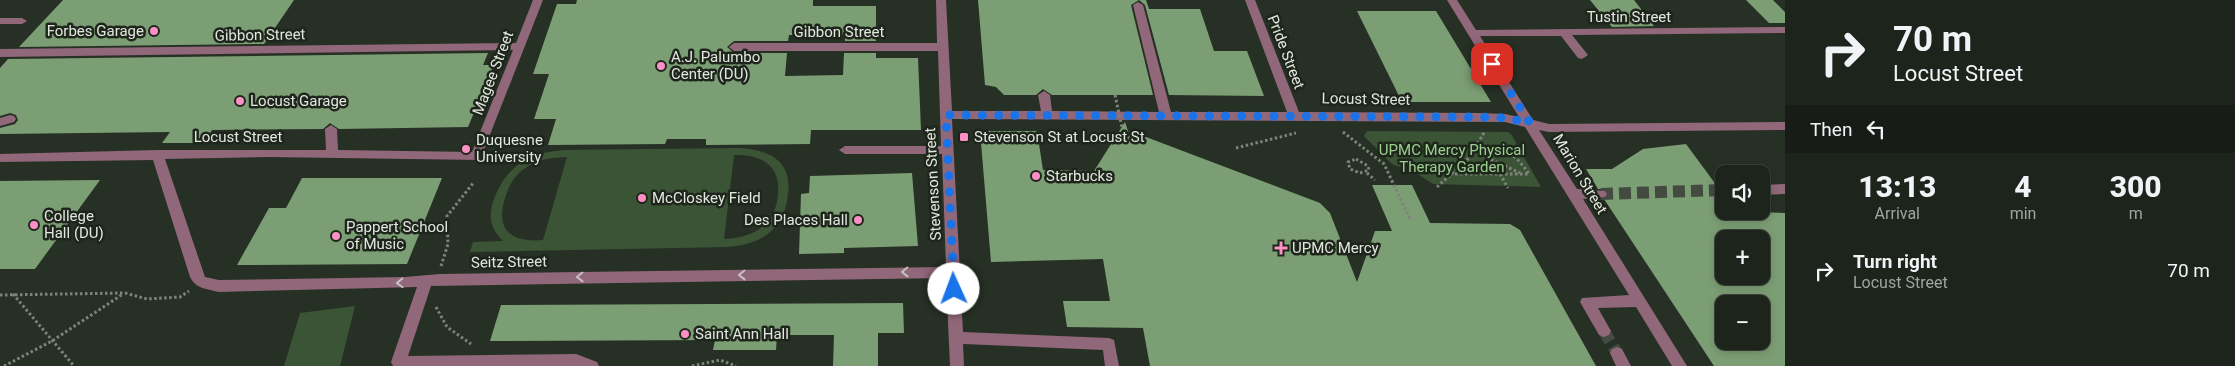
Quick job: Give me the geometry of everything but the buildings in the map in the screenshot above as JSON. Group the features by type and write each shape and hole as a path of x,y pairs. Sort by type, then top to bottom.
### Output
{"street":[{"name":"Magee Street","path":"476,157 538,0"},
{"name":"Stevenson Street","path":"941,0 957,366"},
{"name":"Pride Street","path":"1250,0 1294,115"},
{"name":"Marion Street","path":"1452,0 1680,366"},
{"path":"1138,5 1166,116"},
{"path":"0,21 22,20"},
{"name":"Tustin Street","path":"1473,33 1785,30"},
{"path":"1564,32 1582,55"},
{"name":"Gibbon Street","path":"0,53 520,46"},
{"name":"Gibbon Street","path":"734,46 943,47"},
{"path":"1044,95 1047,115"},
{"name":"Locust Street","path":"946,115 1479,117 1506,118 1550,128 1785,126"},
{"path":"331,129 332,154"},
{"path":"845,150 948,150"},
{"name":"Locust Street","path":"0,158 158,154 332,154 476,157"},
{"name":"Seitz Street","path":"158,154 197,277 201,282 219,286 954,272"},
{"path":"1770,190 1785,190"},
{"path":"1573,194 1601,194"},
{"path":"425,281 423,294 397,364 576,360 592,366"},
{"path":"1604,330 1587,302 1639,302"},
{"path":"956,338 1109,344 1112,366"},
{"path":"1616,353 1624,366"}],"path":[{"path":"1115,95 1124,137"},
{"path":"1338,128 1384,164 1411,221"},
{"path":"1437,187 1469,158 1487,128"},
{"path":"1236,148 1297,132"},
{"path":"1450,174 1529,174 1521,160 1511,153 1501,150 1492,153 1488,158"},
{"path":"1473,151 1521,174"},
{"path":"1366,173 1369,170 1365,162 1356,159 1348,162 1348,166 1355,172 1366,173 1375,180"},
{"path":"1500,174 1508,188"},
{"path":"442,264 448,244 447,216 474,182"},
{"path":"0,295 125,293 147,299 180,297 192,290"},
{"path":"4,366 52,341 125,293"},
{"path":"13,294 74,366"},
{"path":"436,307 447,327 476,346"},
{"path":"692,366 718,359 732,362 736,366"}],"green space":[{"name":"UPMC Mercy Physical Therapy Garden","path":"1367,131 1508,132 1511,134 1541,187 1433,184 1413,171 1392,164 1364,136"},
{"name":"McCloskey Field","path":"740,148 761,151 777,159 786,173 788,194 786,206 782,217 769,233 760,239 739,246 470,252 473,242 503,241 493,228 491,213 498,190 511,171 519,164 539,154 564,150","holes":["734,155 753,157 768,164 776,176 778,195 772,215 761,228 744,236 724,239","567,157 543,240 522,239 514,236 508,232 502,218 502,209 510,185 525,168 552,158"]},
{"path":"355,306 340,366 284,366 300,313"}],"tunnel":[{"path":"1601,194 1715,190"},
{"path":"1604,331 1617,353"}],"place":[{"name":"Forbes Garage","path":"154,31"},
{"name":"A.J. Palumbo Center (DU)","path":"661,66"},
{"name":"Locust Garage","path":"240,101"},
{"name":"Stevenson St at Locust St","path":"964,137"},
{"name":"Duquesne University","path":"466,149"},
{"name":"Starbucks","path":"1036,176"},
{"name":"McCloskey Field","path":"642,198"},
{"name":"Des Places Hall","path":"858,220"},
{"name":"College Hall (DU)","path":"34,225"},
{"name":"Pappert School of Music","path":"336,236"},
{"name":"UPMC Mercy","path":"1281,248"},
{"name":"Saint Ann Hall","path":"685,334"}],"route":[{"path":"954,289 946,115 1479,117 1506,118 1530,123 1492,64"}]}
